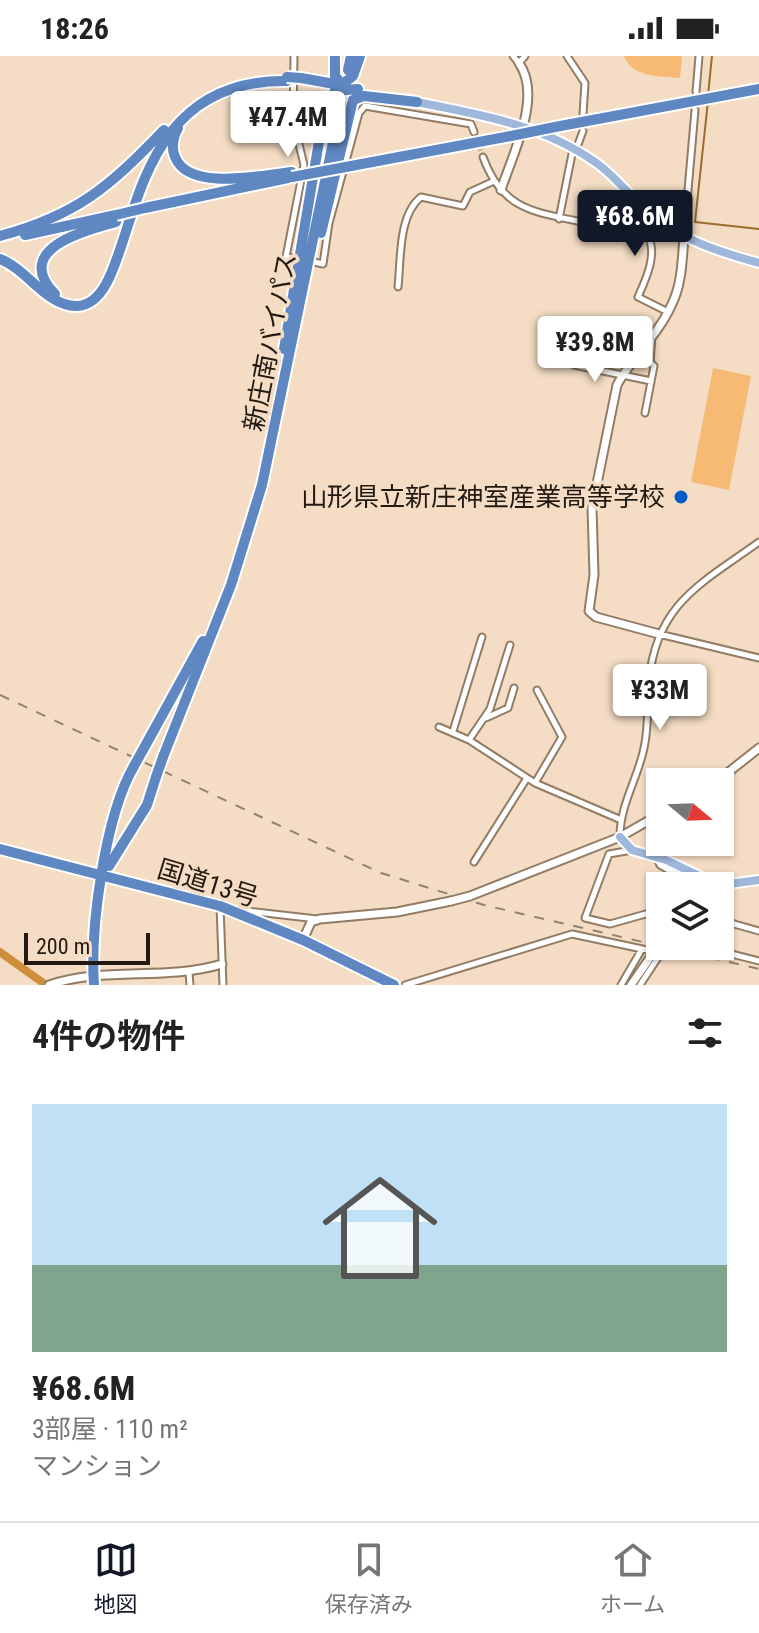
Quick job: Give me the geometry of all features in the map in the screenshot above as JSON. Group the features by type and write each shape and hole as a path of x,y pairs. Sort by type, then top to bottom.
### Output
{"highway":[{"path":"301,80 322,75 334,56"},
{"path":"273,435 349,98 334,73 334,56"},
{"path":"348,70 351,56"},
{"path":"322,118 330,95 353,76 360,56"},
{"path":"360,56 360,81 378,95"},
{"path":"116,218 69,236 53,247 44,262 43,274 56,295 77,302 88,299 102,288 144,165 164,133 191,110 236,88 287,79 417,102"},
{"path":"301,80 342,88"},
{"path":"273,435 322,118 324,95 313,84"},
{"path":"0,238 116,218 292,175 759,89"},
{"path":"345,108 355,98 378,95"},
{"name":"新庄南バイパス","path":"230,585 273,435 345,108"},
{"path":"191,110 173,141 176,159 189,173 213,178 292,175"},
{"path":"0,238 46,222 91,198 119,177 191,110"},
{"path":"0,259 22,271 59,302 78,306 96,299 111,280 153,155 191,110"},
{"path":"94,981 95,932 114,807 230,585"},
{"path":"104,875 147,805 230,585"},
{"name":"国道13号","path":"0,849 221,907 303,940 394,985"}],"main road":[{"path":"417,102 522,124 597,163 657,219 684,237 707,249 759,263"},
{"path":"620,837 632,850 656,857 682,872"},
{"path":"734,883 759,880"}],"street":[{"path":"293,258 286,257 304,165 294,127 294,56"},
{"path":"567,56 585,83 583,114"},
{"path":"696,92 699,56"},
{"path":"501,190 522,124 529,89 519,58"},
{"path":"314,262 323,264 335,198 359,113 365,106 471,124 474,132"},
{"path":"695,110 678,289 668,312 622,375 612,401 592,508 594,575 589,611 596,617 759,658"},
{"path":"559,219 574,150 583,131"},
{"path":"483,157 492,182 527,209 559,219 648,237 652,243 648,273 638,297 668,312"},
{"path":"398,287 407,218 416,201 421,197 463,206 470,192 492,182"},
{"path":"645,413 654,366 650,362 654,341 652,334"},
{"path":"574,365 651,381"},
{"path":"620,837 620,819 645,746 649,679 659,634 683,597 759,542"},
{"path":"453,731 482,637"},
{"path":"469,740 485,718 510,645"},
{"path":"485,718 508,708 514,688"},
{"path":"535,783 562,737 537,690"},
{"path":"439,727 469,740 535,783 620,819"},
{"path":"734,768 759,748"},
{"path":"474,862 527,778"},
{"path":"223,985 221,907 320,919 384,914 451,901 620,837 646,822"},
{"path":"632,850 612,852 606,857 585,918 610,924 646,914"},
{"path":"656,857 660,865 672,872"},
{"path":"303,940 311,922 320,919"},
{"path":"734,924 759,931"},
{"path":"405,985 572,934 662,954 640,985"},
{"path":"621,985 642,949"},
{"path":"734,955 759,961"},
{"path":"631,985 648,960"},
{"path":"52,984 128,975 189,973 222,964"},
{"path":"189,973 190,985"},
{"path":"128,975 128,985"}],"shaded area":[{"path":"624,56 682,56 680,78 640,72"},
{"path":"713,368 751,376 729,490 691,482"}],"waterway":[{"path":"708,95 712,56"},
{"path":"708,101 695,222 759,229"},
{"path":"0,952 46,985"}],"tunnel":[{"path":"474,132 483,157"}],"railway":[{"path":"0,695 381,873 484,905 759,969"}],"place":[{"name":"山形県立新庄神室産業高等学校","path":"681,497"}]}
